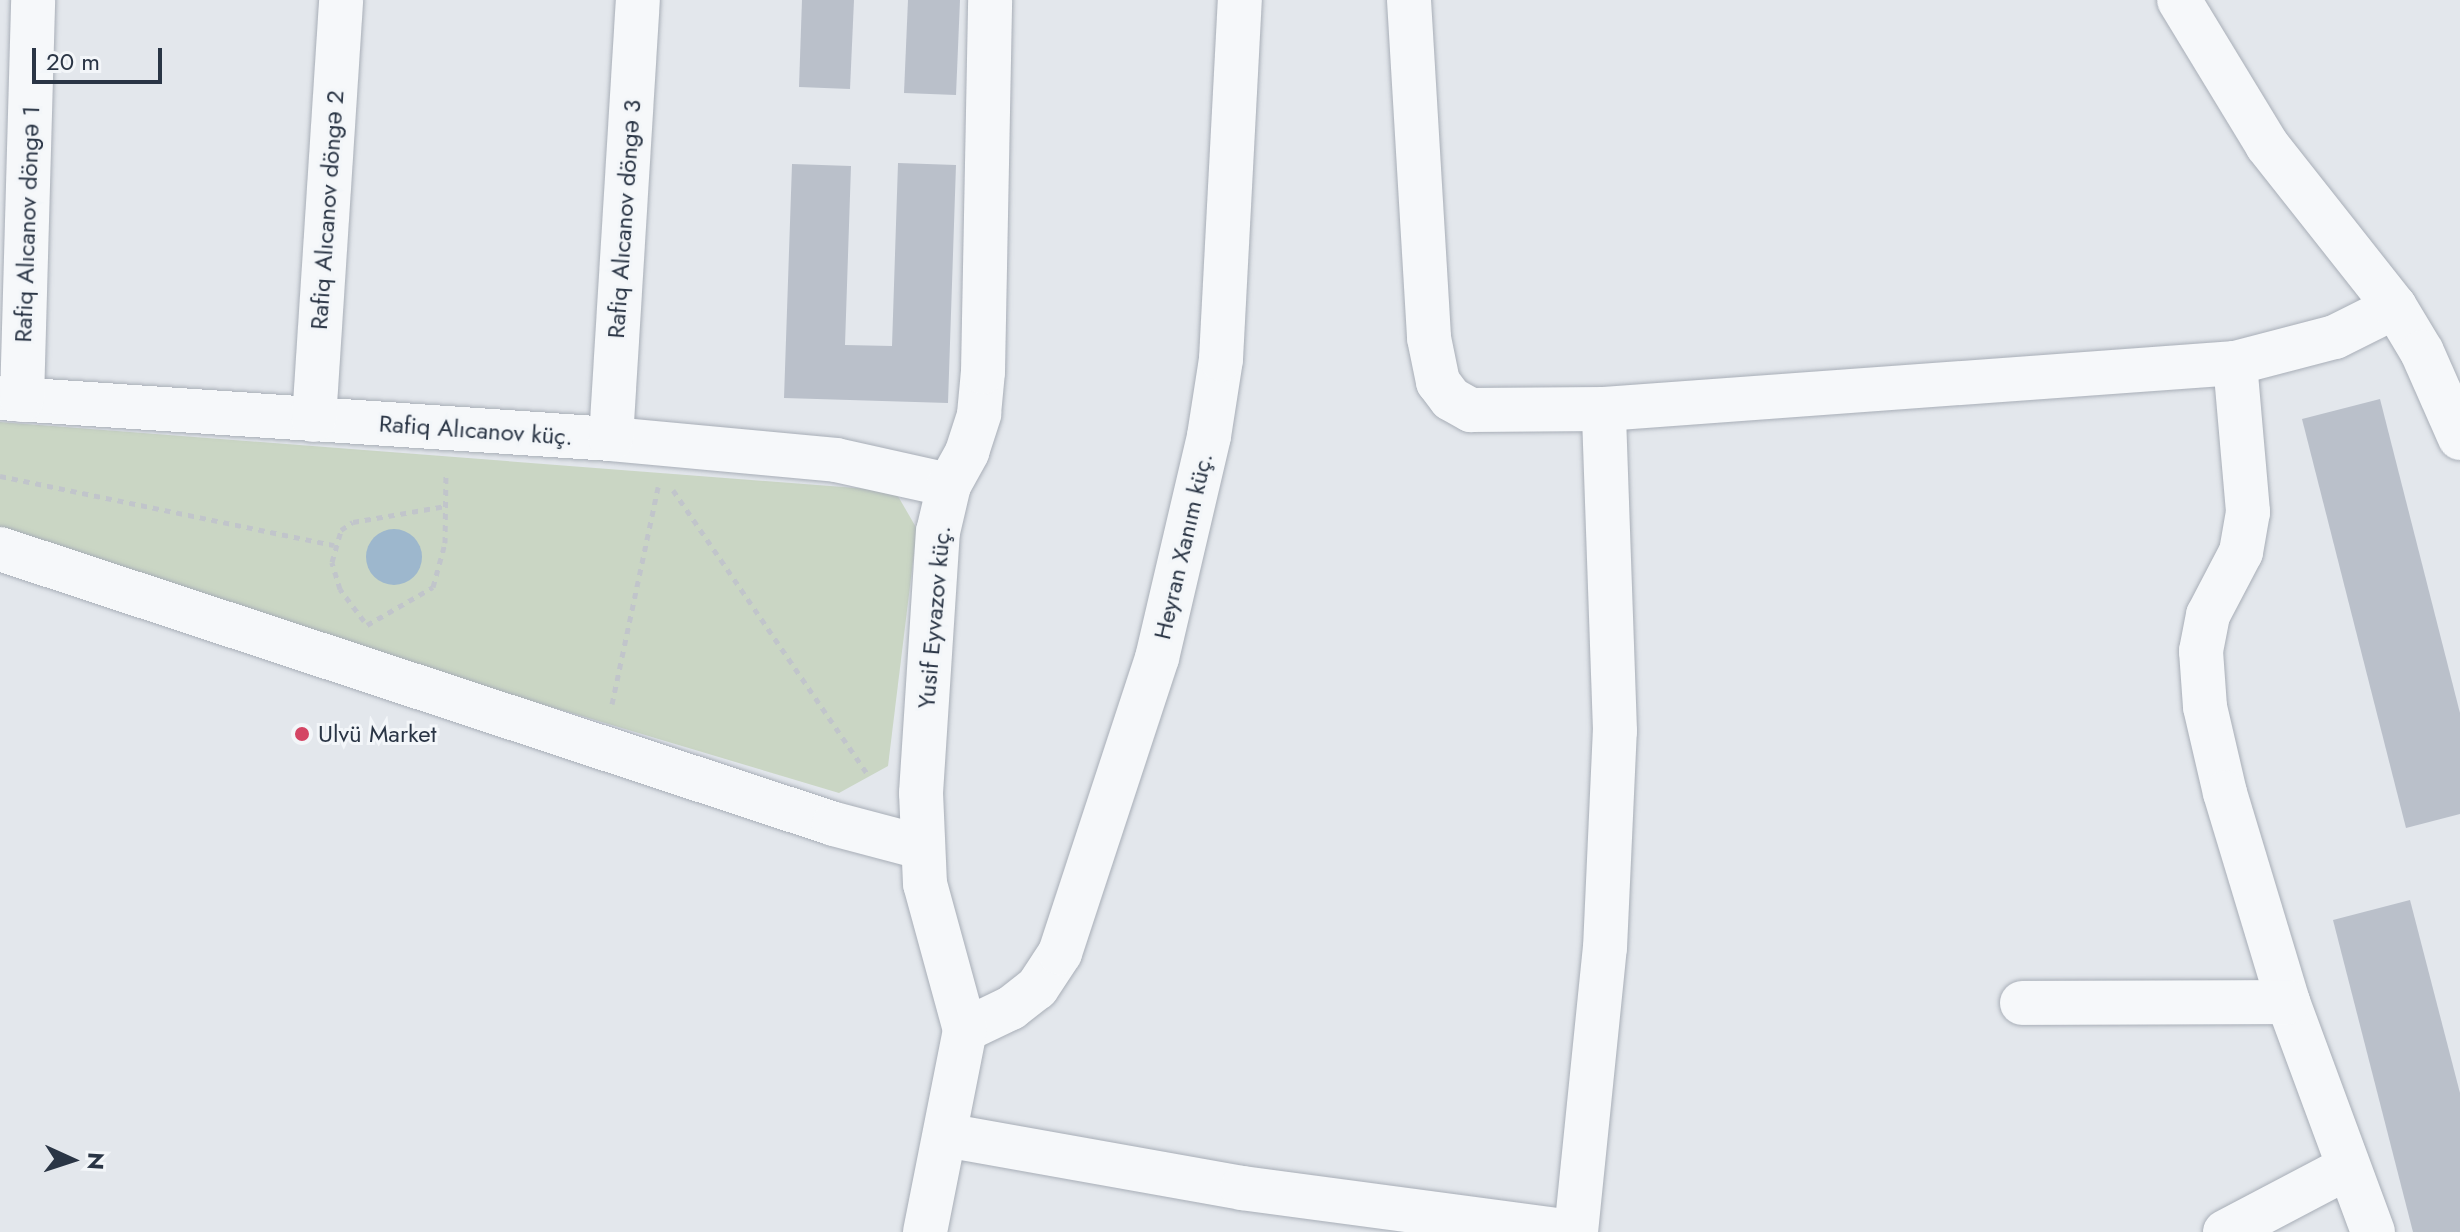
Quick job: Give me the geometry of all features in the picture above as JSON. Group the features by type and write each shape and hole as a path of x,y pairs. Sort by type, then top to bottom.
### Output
{"street":[{"name":"Rafiq Alıcanov döngə 1","path":"11,399 33,0"},
{"name":"Rafiq Alıcanov döngə 2","path":"314,420 341,0"},
{"name":"Rafiq Alıcanov döngə 3","path":"611,439 638,0"},
{"name":"Yusif Eyvazov küç.","path":"925,1232 965,1030 954,975 925,884 921,847 938,532 949,485 967,452 979,414 983,372 990,0"},
{"name":"Heyran Xanım küç.","path":"965,1030 1011,1008 1037,988 1060,953 1157,658 1209,436 1221,359 1240,0"},
{"path":"1409,0 1429,338 1438,382 1451,399 1471,410 1604,409 2235,363 2335,337 2395,307"},
{"path":"2179,0 2267,145 2395,307 2460,438"},
{"path":"2235,363 2248,512 2241,552 2208,615 2201,651 2205,707 2225,793 2288,1002 2373,1232"},
{"name":"Rafiq Alıcanov küç.","path":"11,399 611,439 836,460 949,485"},
{"path":"945,1135 1476,1226 1574,1232 1605,948 1615,731 1604,409"},
{"path":"0,549 804,814 921,847"},
{"path":"2022,1003 2288,1002"},
{"path":"2225,1232 2347,1168"}],"path":[{"path":"362,637 367,625 433,587 445,543 446,468"},
{"path":"611,709 661,471"},
{"path":"0,476 334,545"},
{"path":"670,484 869,776"},
{"path":"367,625 340,589 332,562 334,545 341,530 353,522 446,506"}],"green space":[{"path":"0,422 895,491 917,529 888,766 839,793 358,649 0,532"}],"water":[{"path":"394,529 414,537 422,557 414,577 394,585 374,577 366,557 374,537"}],"building":[{"path":"802,0 854,0 850,89 799,87"},
{"path":"908,0 960,0 956,95 904,93"},
{"path":"898,163 956,165 948,403 784,398 792,164 851,166 845,345 892,346"},
{"path":"2380,399 2460,713 2460,814 2406,828 2302,419"},
{"path":"2410,900 2460,1093 2460,1232 2413,1232 2333,920"}],"place":[{"name":"Ulvü Market","path":"302,734"}]}
